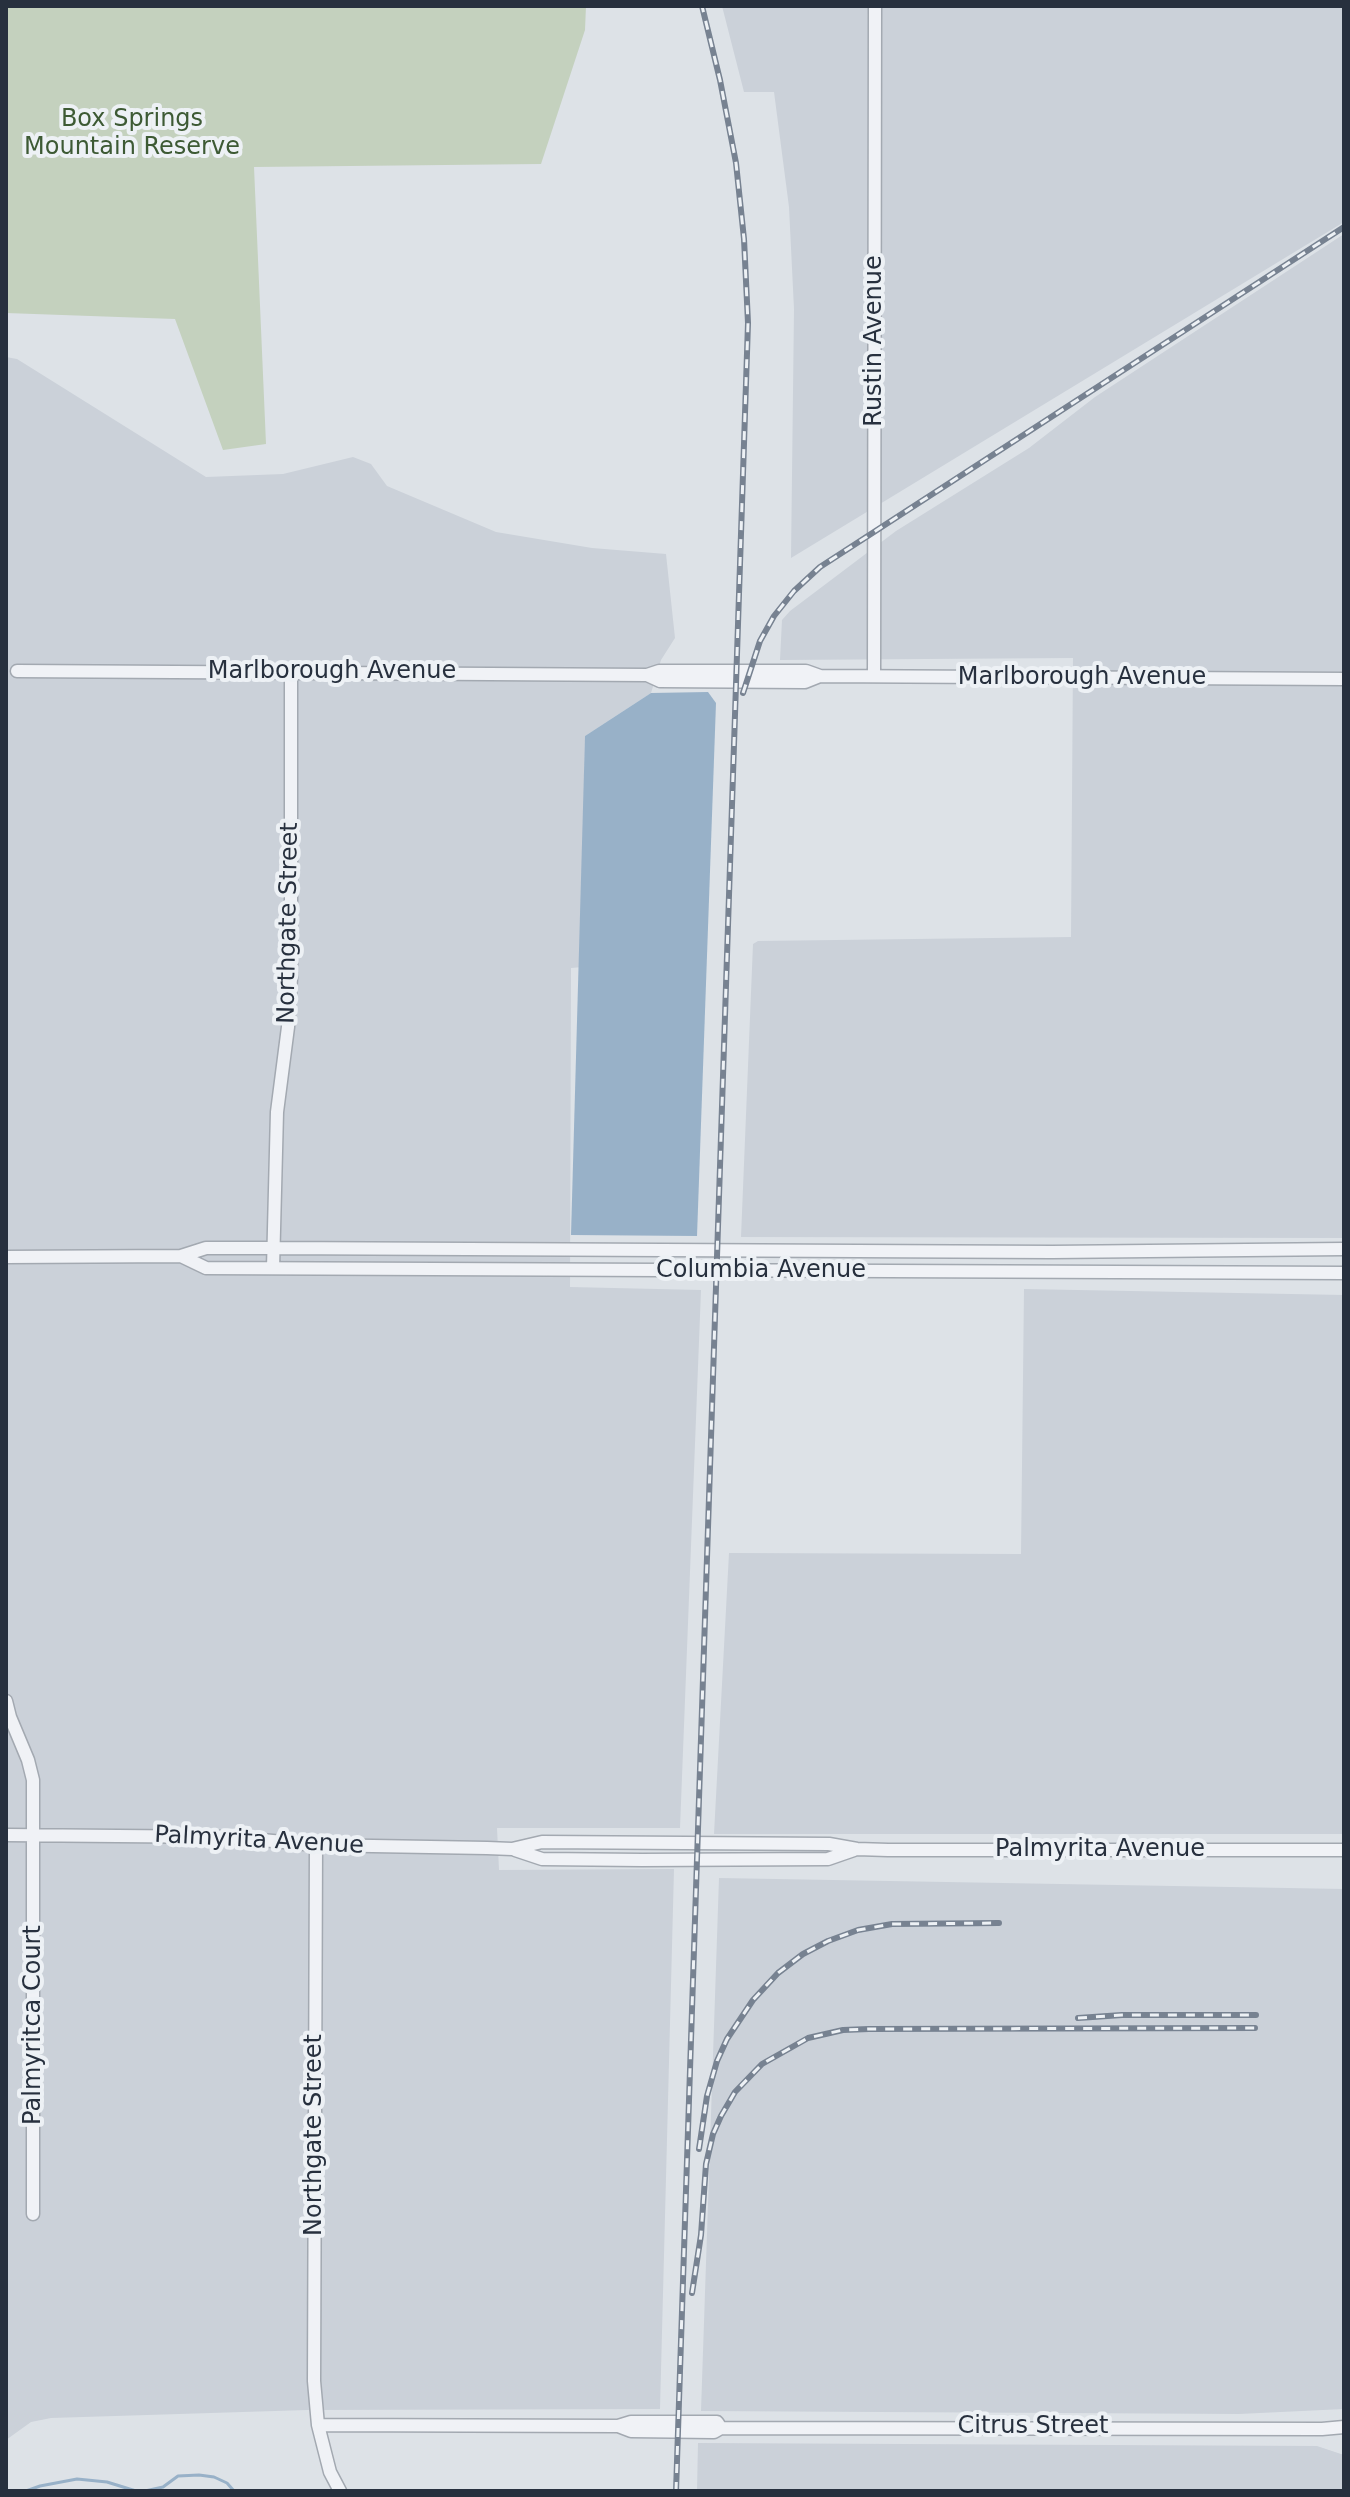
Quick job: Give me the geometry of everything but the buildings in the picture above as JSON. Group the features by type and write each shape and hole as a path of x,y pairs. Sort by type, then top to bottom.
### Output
{"street":[{"name":"Rustin Avenue","path":"874,676 875,6"},
{"name":"Marlborough Avenue","path":"17,671 647,675 659,671 806,671 820,676 1344,679"},
{"name":"Northgate Street","path":"273,1268 277,1112 291,978 291,672"},
{"name":"Columbia Avenue","path":"6,1257 181,1256 206,1248 1344,1249"},
{"path":"447,1249 448,1269"},
{"path":"1138,1250 1138,1273"},
{"path":"1193,1273 1194,1250"},
{"path":"890,1272 891,1251"},
{"name":"Columbia Avenue","path":"181,1256 206,1268 1344,1273"},
{"path":"6,1701 33,1780 34,1835"},
{"name":"Palmyrita Avenue","path":"6,1835 229,1837 316,1845 512,1849 542,1842 829,1844 857,1849 1344,1850"},
{"name":"Palmyritca Court","path":"33,2214 34,1835"},
{"name":"Northgate Street","path":"316,1845 314,2381 318,2425 330,2472 340,2491"},
{"name":"Citrus Street","path":"318,2425 618,2426 631,2422 717,2422 721,2428 1344,2427"}],"shaded area":[{"path":"722,6 1344,6 1344,222 791,558 794,309 789,207 774,92 744,92"},
{"path":"1344,234 1344,1238 741,1237 753,944 758,941 1071,937 1073,658 780,660 782,620 896,531 1029,448 1095,397"},
{"path":"6,357 17,359 206,477 283,474 353,457 371,464 387,486 496,532 592,548 666,554 675,638 661,660 651,693 585,736 583,967 571,968 570,1287 701,1290 680,1828 497,1828 499,1870 674,1869 660,2409 307,2410 51,2418 31,2422 6,2440"},
{"path":"1024,1289 1344,1295 1344,1834 714,1834 729,1553 1021,1554"},
{"path":"719,1878 1344,1889 1344,2409 1239,2414 701,2411"},
{"path":"698,2443 1317,2446 1344,2455 1344,2488 1342,2491 697,2491"}],"green space":[{"name":"Box Springs Mountain Reserve","path":"6,6 586,6 585,30 541,164 254,167 266,444 223,450 175,319 6,313"}],"water":[{"path":"708,692 716,703 697,1236 571,1235 585,736 651,693"}],"waterway":[{"path":"145,2491 163,2487 178,2476 199,2475 214,2477 227,2483 234,2491"},
{"path":"26,2491 77,2479 107,2482 136,2491"}],"railway":[{"path":"676,2491 748,323 736,163 702,6"},
{"path":"743,693 760,641 774,616 794,591 820,567 1344,227"},
{"path":"699,2149 707,2096 727,2039 753,2000 778,1973 803,1954 858,1930 892,1924 999,1923"},
{"path":"1078,2018 1256,2015"},
{"path":"692,2293 701,2235 706,2164 721,2116 735,2092 762,2064 808,2038 843,2030 869,2029 1255,2028"}]}
